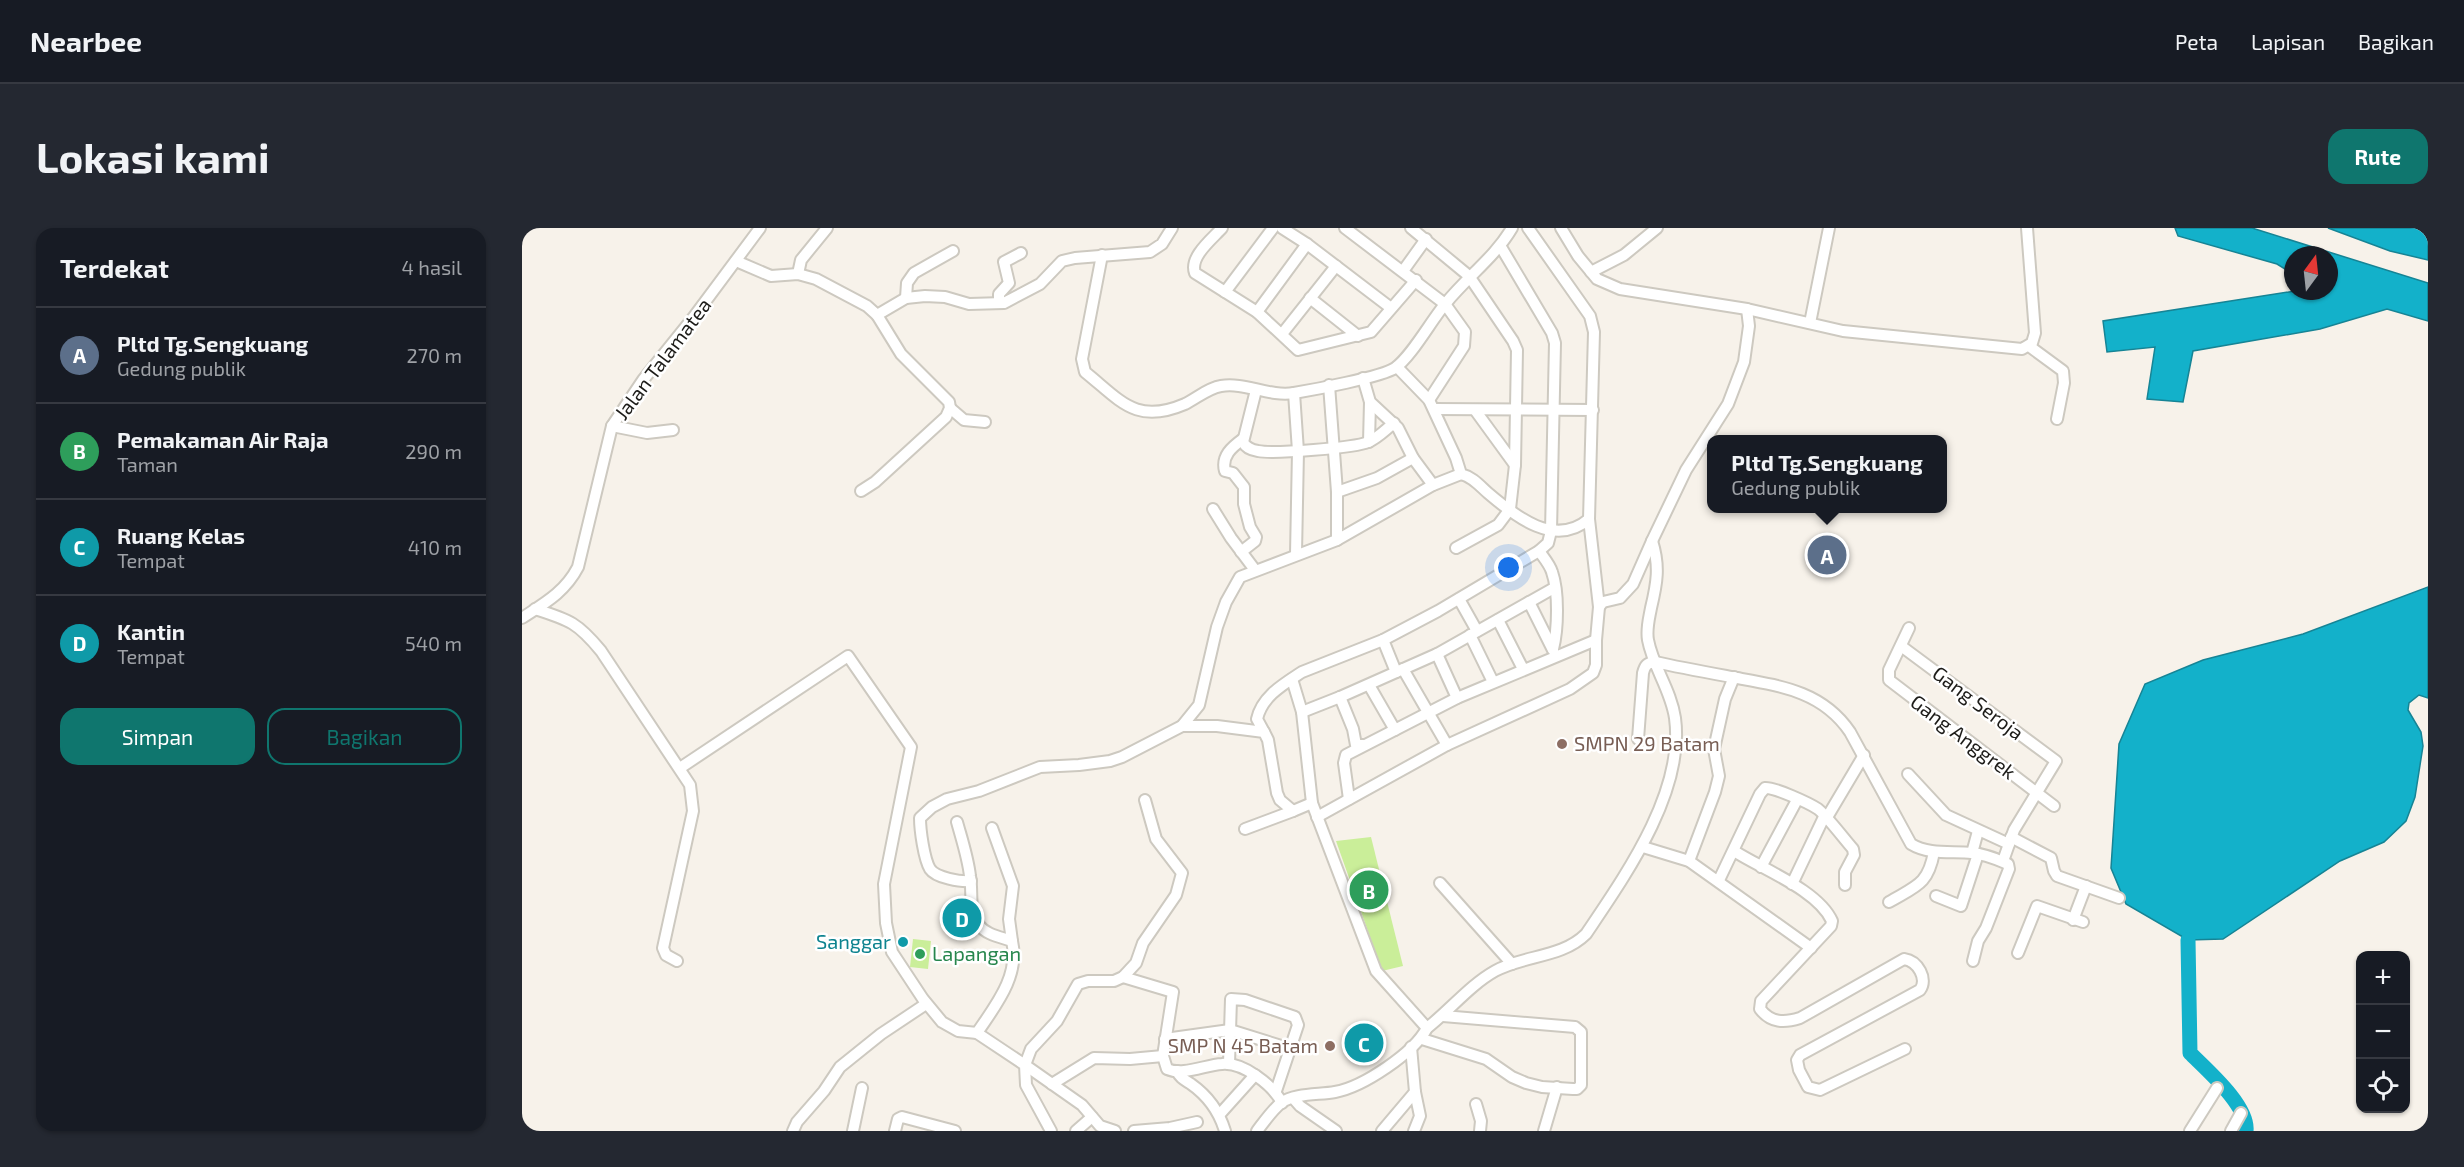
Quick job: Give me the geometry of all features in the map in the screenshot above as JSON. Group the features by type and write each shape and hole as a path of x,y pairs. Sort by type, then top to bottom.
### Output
{"street":[{"name":"Jalan Talamatea","path":"522,618 560,592 571,581 578,567 612,426 643,380 760,228"},
{"path":"798,274 801,260 827,228"},
{"path":"877,315 906,298 926,296 945,297 969,303 1004,303 1040,284 1062,261 1156,250 1168,237 1172,228"},
{"path":"1222,228 1195,259 1193,266 1195,273 1257,312 1298,350 1358,336 1376,328 1390,308 1416,280"},
{"path":"1225,292 1273,228"},
{"path":"1282,228 1307,244 1390,308"},
{"path":"1346,228 1416,280 1444,304 1465,332 1465,342 1432,404"},
{"path":"1411,228 1469,276 1517,350 1515,465 1510,509 1498,525 1456,548"},
{"path":"1102,255 1082,359 1085,372 1126,405 1146,413 1157,413 1184,404 1221,386 1279,394 1294,393 1363,378 1397,367 1444,304 1469,276 1501,247 1512,228"},
{"path":"1317,817 1446,745 1570,689 1590,677 1596,665 1599,607 1589,519 1594,332 1590,316 1528,228"},
{"path":"1561,228 1591,272 1605,284 1620,289 1747,309 1843,331 2022,349 2029,346 2035,338 2036,330 2027,228"},
{"path":"1591,272 1624,255 1657,228"},
{"path":"1810,323 1829,228"},
{"path":"1403,271 1426,239"},
{"path":"1257,312 1307,244"},
{"path":"1293,811 1280,800 1277,793 1268,740 1257,719 1263,704 1273,693 1302,672 1383,640 1459,599 1539,551 1548,543 1551,531 1556,353 1552,333 1501,247"},
{"path":"906,298 907,283 914,273 953,251"},
{"path":"999,302 999,294 1009,283 1004,262 1021,253"},
{"path":"736,261 771,276 798,274 816,279 867,306 877,315 901,354 949,402 950,408 946,417 875,482 861,490"},
{"path":"1282,334 1336,266"},
{"path":"1310,298 1358,336"},
{"path":"1708,435 1728,404 1737,383 1748,338 1747,309"},
{"path":"2029,346 2063,371 2064,383 2057,419"},
{"path":"1397,367 1432,404 1461,474 1473,480 1534,525 1551,531 1576,528 1589,519"},
{"path":"1363,378 1370,402 1369,442"},
{"path":"1329,385 1337,492 1337,540"},
{"path":"1256,390 1243,439 1245,447 1260,452 1298,451 1369,442 1394,423"},
{"path":"1294,393 1298,451 1296,554"},
{"path":"1370,402 1394,423 1413,458 1433,486"},
{"path":"1432,404 1474,410 1593,410"},
{"path":"950,408 964,420 985,422"},
{"path":"1474,410 1515,465"},
{"path":"612,426 647,433 673,430"},
{"path":"1599,607 1603,602 1620,598 1634,584 1686,470 1707,437"},
{"path":"1241,552 1255,541 1256,537 1244,504 1244,487 1233,473 1227,472 1224,468 1227,455 1243,439"},
{"path":"1337,492 1377,478 1413,458"},
{"path":"971,881 962,882 933,872 929,868 921,840 920,818 932,807 1040,767 1110,761 1182,726 1194,713 1202,697 1209,656 1226,602 1240,577 1337,540 1433,486 1461,474"},
{"path":"1213,509 1255,570"},
{"path":"1262,1130 1282,1103 1293,1098 1334,1092 1359,1085 1378,1073 1422,1039 1427,1028 1484,978 1512,964 1560,950 1580,940 1643,846 1666,788 1676,736 1675,718 1669,694 1655,662 1647,632 1658,572 1657,556 1652,541"},
{"path":"1539,551 1553,574 1557,626 1555,652"},
{"path":"1302,712 1340,698 1437,654 1554,588"},
{"path":"1459,599 1493,682"},
{"path":"1529,602 1555,652"},
{"path":"535,609 575,623 587,634 601,651 690,785 693,811 663,948 666,955 677,961"},
{"path":"1498,620 1523,669"},
{"path":"1900,646 1909,628"},
{"path":"1383,640 1446,745"},
{"path":"1349,799 1344,759 1346,755 1457,698 1555,652 1596,640"},
{"name":"Gang Anggrek","path":"1900,646 1889,670 1889,680 2054,806"},
{"name":"Gang Seroja","path":"1900,646 2056,761 2037,793"},
{"path":"1437,654 1457,698"},
{"path":"680,768 848,656 911,747 884,884 885,922 892,952 926,1004 942,1022 958,1031 977,1033 1082,1105 1100,1126 1115,1131"},
{"path":"1638,739 1645,666 1655,662 1787,687 1818,700 1843,722 1864,755 1911,844 1934,852 1975,853 2008,864 2009,869 1986,928 1978,941 1973,961"},
{"path":"1689,861 1719,776 1714,749 1725,699 1734,677"},
{"path":"1292,679 1302,712 1312,804 1376,971 1427,1028"},
{"path":"1369,685 1395,730"},
{"path":"1340,698 1353,729 1356,745 1363,745"},
{"path":"1182,726 1217,726 1264,732"},
{"path":"1792,884 1825,818 1864,755"},
{"path":"1908,774 1946,815 1978,831 2051,858 2057,876 2120,898"},
{"path":"1719,880 1764,788 1777,789 1818,809 1854,852 1846,868 1845,885"},
{"path":"2003,861 2010,841 2037,793"},
{"path":"1051,1131 1026,1085 1025,1065 1031,1049 1057,1020 1078,984 1088,981 1114,981 1123,977 1136,963 1143,943 1176,895 1182,877 1182,873 1156,839 1145,800"},
{"path":"1761,867 1797,800"},
{"path":"1245,829 1312,804"},
{"path":"957,822 971,881 971,910 980,928 1012,942"},
{"path":"977,1033 1006,987 1013,960 1009,919 1013,886 992,828"},
{"path":"1936,896 1960,906 1975,853 1978,831"},
{"path":"1643,846 1689,861 1719,880 1811,948"},
{"path":"1734,851 1792,884 1822,905 1832,921 1831,926 1761,1001 1760,1009 1766,1017 1782,1022 1800,1018 1904,959 1912,961 1920,970 1923,985 1920,990 1800,1055 1797,1060 1799,1070 1808,1087 1820,1090 1905,1049"},
{"path":"1889,902 1924,881 1931,868 1934,852"},
{"path":"1440,883 1512,964"},
{"path":"2018,953 2037,906 2078,921 2086,886"},
{"path":"1123,977 1173,992 1163,1056 1167,1069 1177,1071 1228,1064 1255,1076 1276,1091 1282,1103"},
{"path":"1228,1064 1231,999 1245,1000 1297,1019 1291,1049 1276,1091"},
{"path":"793,1131 797,1122 824,1091 840,1067 881,1034 926,1004"},
{"path":"1422,1039 1486,1059 1512,1077 1526,1083 1542,1087 1577,1089 1581,1085 1581,1032 1578,1029 1570,1026 1443,1016"},
{"path":"1165,1039 1230,1030 1291,1049"},
{"path":"1411,1047 1415,1092 1420,1116 1414,1131"},
{"path":"1052,1084 1094,1058 1130,1059 1163,1056"},
{"path":"1177,1071 1220,1114 1225,1131"},
{"path":"1220,1114 1255,1076"},
{"path":"1544,1131 1557,1087"},
{"path":"853,1131 862,1088"},
{"path":"2190,1131 2217,1088"},
{"path":"1382,1131 1415,1092"},
{"path":"1293,1098 1300,1106 1336,1131"},
{"path":"1476,1104 1480,1131"},
{"path":"2230,1131 2241,1113"},
{"path":"895,1131 898,1119 902,1117 955,1131"},
{"path":"1076,1131 1092,1118"},
{"path":"1134,1131 1170,1128 1197,1122"}],"green space":[{"path":"1371,837 1403,966 1382,971 1336,841"},
{"name":"Lapangan","path":"913,939 931,941 928,969 910,967"}],"water":[{"path":"2175,228 2252,228 2310,246 2284,246 2284,268 2277,264 2178,236"},
{"path":"2328,228 2428,228 2428,260 2390,251"},
{"path":"2338,255 2428,283 2428,321 2387,309 2320,329 2193,351 2183,402 2147,399 2155,347 2107,352 2103,321 2284,293 2284,300 2338,300"},
{"path":"2428,587 2428,698 2419,695 2409,703 2408,710 2421,732 2423,746 2415,797 2406,821 2384,842 2340,861 2223,939 2188,940 2126,904 2111,868 2119,744 2145,684 2203,660 2303,634"}],"waterway":[{"path":"2188,940 2190,1053 2234,1100 2245,1121 2246,1131"}],"place":[{"name":"Pltd Tg.Sengkuang","path":"1827,555"},
{"name":"SMPN 29 Batam","path":"1562,744"},
{"name":"Pemakaman Air Raja","path":"1369,890"},
{"name":"Kantin","path":"962,918"},
{"name":"Sanggar","path":"903,942"},
{"name":"Lapangan","path":"920,954"},
{"name":"Ruang Kelas","path":"1364,1043"},
{"name":"SMP N 45 Batam","path":"1330,1046"}]}
